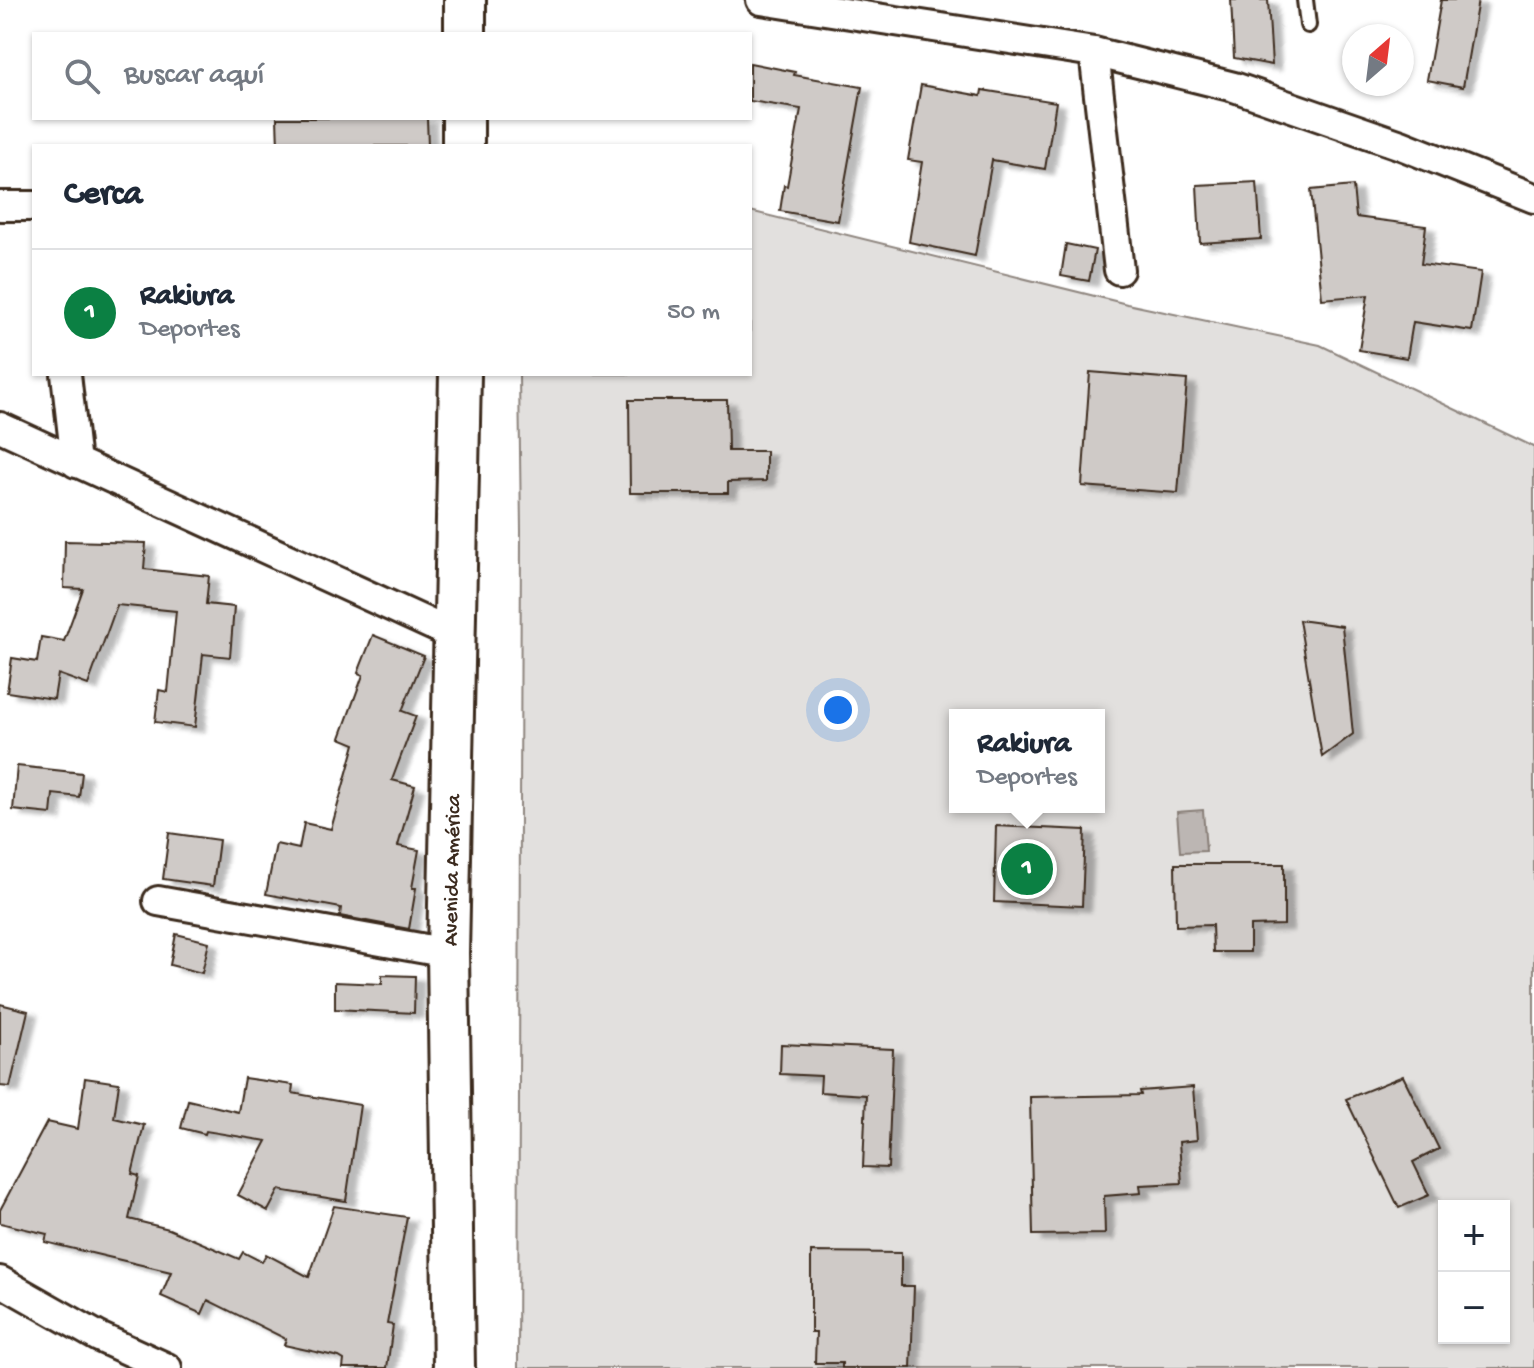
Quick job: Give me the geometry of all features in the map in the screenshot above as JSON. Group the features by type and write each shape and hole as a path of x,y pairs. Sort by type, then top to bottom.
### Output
{"main road":[{"path":"465,0 465,32"},
{"path":"463,120 463,144"},
{"name":"Avenida América","path":"454,1368 448,953 460,376"}],"street":[{"path":"761,0 1094,52 1234,87 1401,145 1534,198"},
{"path":"1094,52 1119,270"},
{"path":"0,206 32,206"},
{"path":"66,376 76,463"},
{"path":"0,427 456,636"},
{"path":"158,901 448,953"},
{"path":"0,1281 99,1337 167,1368"}],"lane":[{"path":"1305,0 1308,25"}],"shaded area":[{"path":"752,211 1127,304 1320,345 1534,447 1534,1368 518,1368 519,376 752,376"},
{"path":"1203,810 1206,851 1180,852 1177,812"}],"building":[{"path":"1231,0 1268,0 1272,65 1234,58"},
{"path":"1441,0 1478,0 1463,87 1427,80"},
{"path":"752,63 795,72 794,75 862,87 838,221 780,211 801,109 752,101"},
{"path":"921,85 981,96 982,90 1056,102 1045,169 992,160 975,256 909,242 922,162 908,160"},
{"path":"277,120 427,120 428,144 278,144"},
{"path":"1257,182 1261,239 1200,243 1197,185"},
{"path":"1353,186 1356,217 1426,226 1421,264 1481,272 1472,331 1413,322 1407,358 1359,350 1368,295 1322,299 1311,190"},
{"path":"1066,244 1095,250 1089,281 1061,276"},
{"path":"1090,372 1187,380 1178,493 1082,486"},
{"path":"629,400 727,400 728,451 766,451 766,481 728,482 728,493 630,493"},
{"path":"65,541 146,543 144,569 209,576 206,604 234,607 230,657 203,654 195,727 155,722 159,690 168,692 176,611 117,605 88,685 58,674 54,699 7,692 12,658 37,662 41,637 64,641 83,589 64,588"},
{"path":"1299,620 1342,626 1353,734 1322,757"},
{"path":"373,635 424,656 402,711 416,716 392,780 415,786 398,846 419,850 409,929 340,916 341,908 266,894 276,844 299,849 304,823 331,829 355,744 340,738 363,675 358,673"},
{"path":"17,766 82,773 79,797 53,794 51,814 13,810"},
{"path":"996,826 1085,830 1082,906 994,902"},
{"path":"169,833 219,840 213,886 163,879"},
{"path":"1175,864 1284,864 1284,925 1250,926 1250,952 1213,952 1212,925 1176,926"},
{"path":"176,934 209,942 202,973 170,965"},
{"path":"382,975 415,976 414,1013 335,1009 335,982 382,984"},
{"path":"0,1004 28,1011 10,1087 0,1086"},
{"path":"781,1044 893,1049 888,1168 863,1167 866,1095 820,1092 821,1076 780,1074"},
{"path":"1403,1076 1439,1149 1413,1162 1429,1195 1399,1208 1346,1099"},
{"path":"85,1078 119,1083 114,1118 144,1125 132,1174 139,1176 129,1219 169,1229 239,1259 243,1252 262,1262 266,1254 309,1277 334,1206 407,1217 387,1324 393,1325 387,1368 343,1368 344,1360 339,1357 284,1345 286,1339 208,1300 202,1314 161,1296 171,1272 45,1242 47,1234 0,1223 0,1210 47,1122 78,1129"},
{"path":"244,1078 293,1085 292,1093 360,1105 346,1201 279,1190 268,1211 238,1195 267,1141 181,1128 188,1100 238,1112"},
{"path":"1193,1087 1197,1140 1179,1142 1182,1183 1140,1185 1141,1193 1104,1196 1105,1234 1033,1235 1030,1097 1141,1095 1140,1091"},
{"path":"811,1252 901,1253 901,1286 914,1286 911,1368 842,1368 842,1363 815,1363 816,1332 811,1332"}],"place":[{"name":"Rakiura","path":"1027,869"}]}
